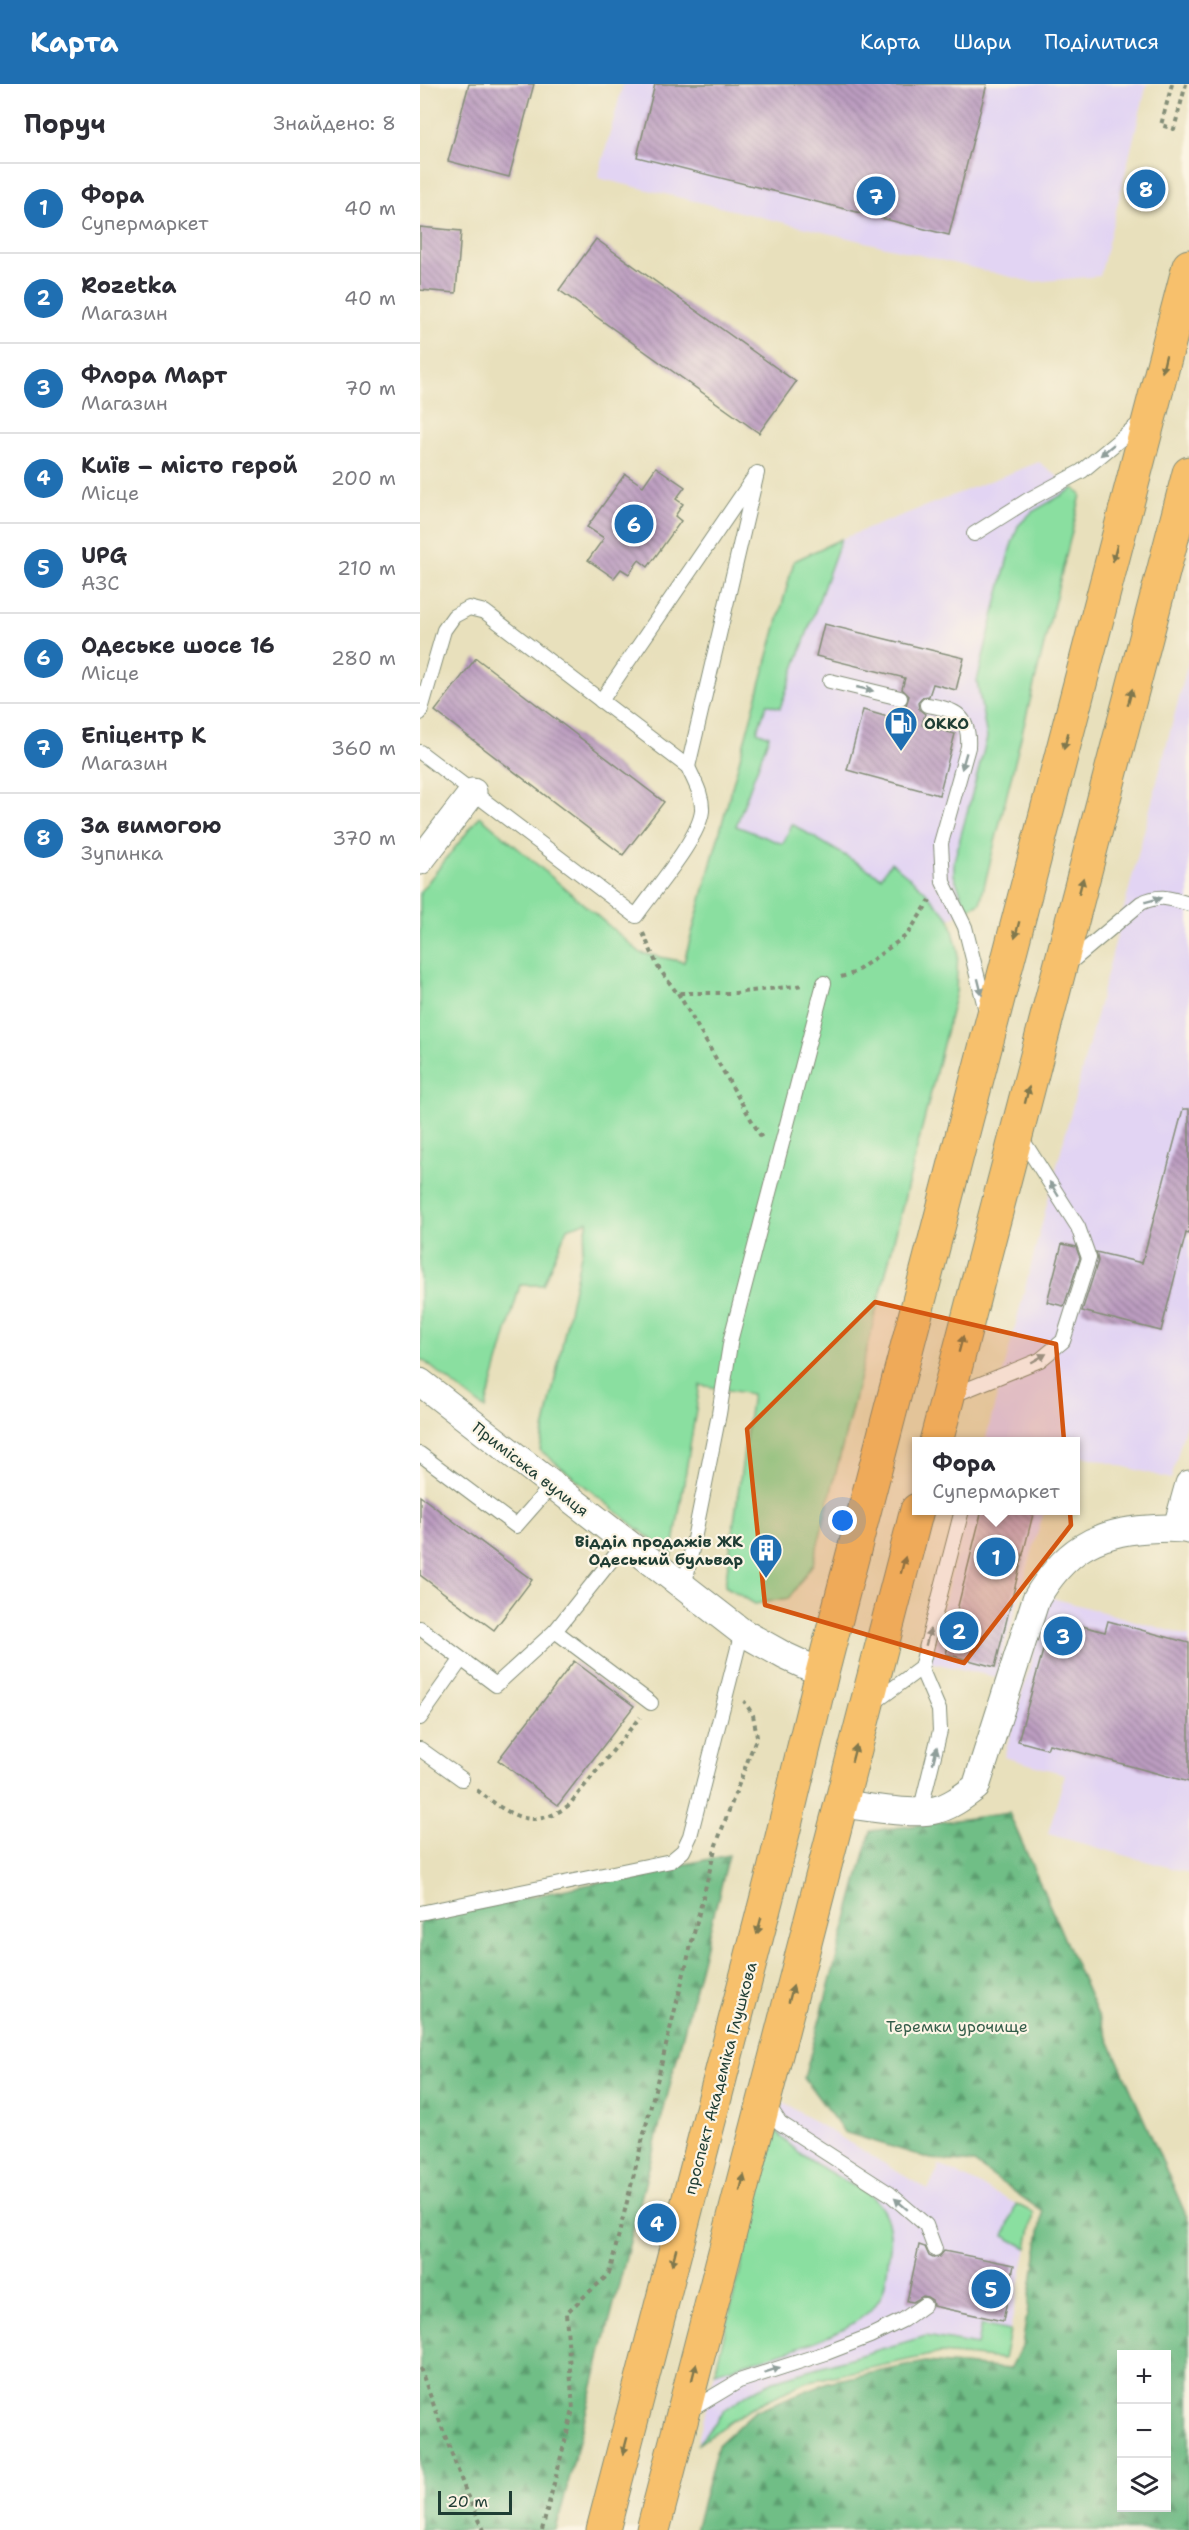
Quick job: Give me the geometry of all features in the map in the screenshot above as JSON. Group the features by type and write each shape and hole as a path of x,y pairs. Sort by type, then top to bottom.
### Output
{"highway":[{"name":"проспект Академіка Глушкова","path":"603,2530 774,1870 822,1673 1189,266"},
{"path":"945,1426 1017,1132 1189,473"},
{"path":"652,2530 917,1515"}],"street":[{"path":"420,861 473,792"},
{"name":"Приміська вулиця","path":"420,1382 742,1632 784,1656 822,1673"},
{"path":"841,1804 920,1812 935,1810 958,1800 976,1787 1036,1599 1050,1575 1076,1550 1103,1537 1135,1530 1183,1528 1189,1484"}],"lane":[{"path":"974,534 1028,500 1082,471 1152,412"},
{"path":"601,701 757,473 688,767"},
{"path":"420,713 444,630 454,616 469,608 484,612 688,767 699,790 702,810 696,832 636,916 420,752"},
{"path":"830,681 900,698"},
{"path":"927,705 956,711 964,720 969,734 968,747 941,843 943,882 965,927 991,1030"},
{"path":"1058,974 1141,903 1154,897 1160,897 1189,904"},
{"path":"684,1589 719,1414 731,1338 824,983"},
{"path":"945,1426 1063,1341 1089,1258 1078,1227 1017,1132"},
{"path":"420,1454 516,1526 552,1485"},
{"path":"920,1812 940,1731 939,1710 921,1668 961,1515"},
{"path":"420,1628 496,1685 555,1631 625,1543"},
{"path":"555,1631 651,1703"},
{"path":"420,1913 671,1861 683,1851 690,1836 742,1632"},
{"path":"420,1718 461,1660"},
{"path":"866,1709 921,1668"},
{"path":"420,1749 462,1779"},
{"path":"764,2098 780,2123 890,2194 908,2209 926,2225 935,2249"},
{"path":"683,2415 739,2380 870,2336 903,2320 924,2305"}],"path":[{"path":"1172,84 1161,125 1174,129 1186,84"},
{"path":"677,993 735,993 824,983 854,973 907,935 943,882"},
{"path":"636,916 658,967 677,993 778,1165"},
{"path":"542,2530 573,2410 566,2313 609,2274 716,1845 757,1737 753,1715 731,1681"},
{"path":"462,1779 513,1815 525,1819 548,1817 569,1805 651,1703"},
{"path":"420,2368 467,2495 484,2530"}],"highlighted area":[{"path":"875,1302 1056,1344 1071,1525 964,1663 765,1605 747,1429"}],"shaded area":[{"path":"623,84 1147,84 1100,276 1032,282 598,178"},
{"path":"1039,462 1081,495 980,903 950,919 918,896 718,838 794,561 841,539"},
{"path":"1189,659 1189,1413 1171,1479 1080,1455 1080,1437 986,1437"},
{"path":"966,1515 1043,1515 996,1677 929,1662"},
{"path":"1049,1597 1189,1636 1189,1873 1048,1834 1065,1774 1004,1757"},
{"path":"782,2102 928,2190 940,2165 1034,2213 1004,2359 940,2353 805,2382 751,2408 697,2445"}],"green space":[{"path":"1074,488 1081,495 980,903 967,910 954,875 954,861 987,738 977,681 1010,549 1018,526 1032,512"},
{"path":"841,539 780,708 767,704 757,731 769,736 736,826 783,844 792,824 881,877 891,862 923,889 950,919 958,950 956,992 813,1564 789,1598 755,1604 725,1586 752,1394 700,1385 672,1556 540,1450 588,1221 567,1228 543,1285 520,1285 485,1409 420,1358 420,892 480,816 641,953 684,962 794,561"},
{"name":"Теремки урочище","path":"1009,1813 1189,2222 1189,2530 695,2530 718,2445 755,2411 828,2382 925,2362 1010,2369 1022,2346 1043,2212 974,2163 931,2159 844,2132 804,2078 871,1831"},
{"path":"729,1855 556,2530 420,2530 420,1920"},
{"path":"775,2129 800,2153 866,2193 878,2203 886,2216 890,2231 887,2276 881,2296 870,2311 853,2323 807,2345 715,2372"},
{"path":"1016,2204 1034,2213 1027,2248 1004,2236"},
{"path":"981,2325 1010,2331 1004,2359 940,2353 805,2382 751,2408 697,2445 726,2409 750,2392 778,2379 926,2336 977,2345"}],"building":[{"path":"469,84 534,84 509,177 448,161"},
{"path":"655,84 987,84 949,235 637,157"},
{"path":"420,227 461,231 456,293 420,290"},
{"path":"596,239 796,382 759,433 559,290"},
{"path":"656,467 685,487 676,499 683,504 675,516 681,521 648,567 639,560 629,574 621,569 614,578 588,560 604,538 587,527 625,474 643,486"},
{"path":"824,624 964,658 956,690 933,684 929,696 923,697 918,703 919,709 925,714 922,725 955,734 939,795 847,770 863,710 895,719 898,707 906,705 909,696 902,689 905,678 816,656"},
{"path":"476,658 664,802 623,855 435,711"},
{"path":"1183,1109 1189,1109 1189,1234 1186,1233 1161,1331 1082,1311 1098,1261 1096,1252 1142,1263"},
{"path":"1062,1244 1076,1247 1080,1258 1064,1306 1047,1302"},
{"path":"420,1496 532,1580 494,1630 420,1575"},
{"path":"981,1515 1033,1515 995,1667 946,1654"},
{"path":"1052,1618 1105,1632 1108,1621 1189,1643 1189,1782 1049,1744 1047,1749 1018,1741"},
{"path":"574,1661 634,1706 558,1805 498,1760"},
{"path":"919,2245 925,2247 929,2256 933,2258 939,2257 944,2251 1014,2265 1003,2321 933,2306 932,2300 923,2296 913,2302 907,2301"}],"place":[{"name":"За вимогою","path":"1146,189"},
{"name":"Епіцентр К","path":"876,196"},
{"name":"Одеське шосе 16","path":"634,524"},
{"name":"ОККО","path":"901,752"},
{"name":"Фора","path":"996,1557"},
{"name":"Відділ продажів ЖК Одеський бульвар","path":"766,1579"},
{"name":"Rozetka","path":"959,1631"},
{"name":"Флора Март","path":"1063,1636"},
{"name":"Київ – місто герой","path":"657,2223"},
{"name":"UPG","path":"991,2289"}]}
